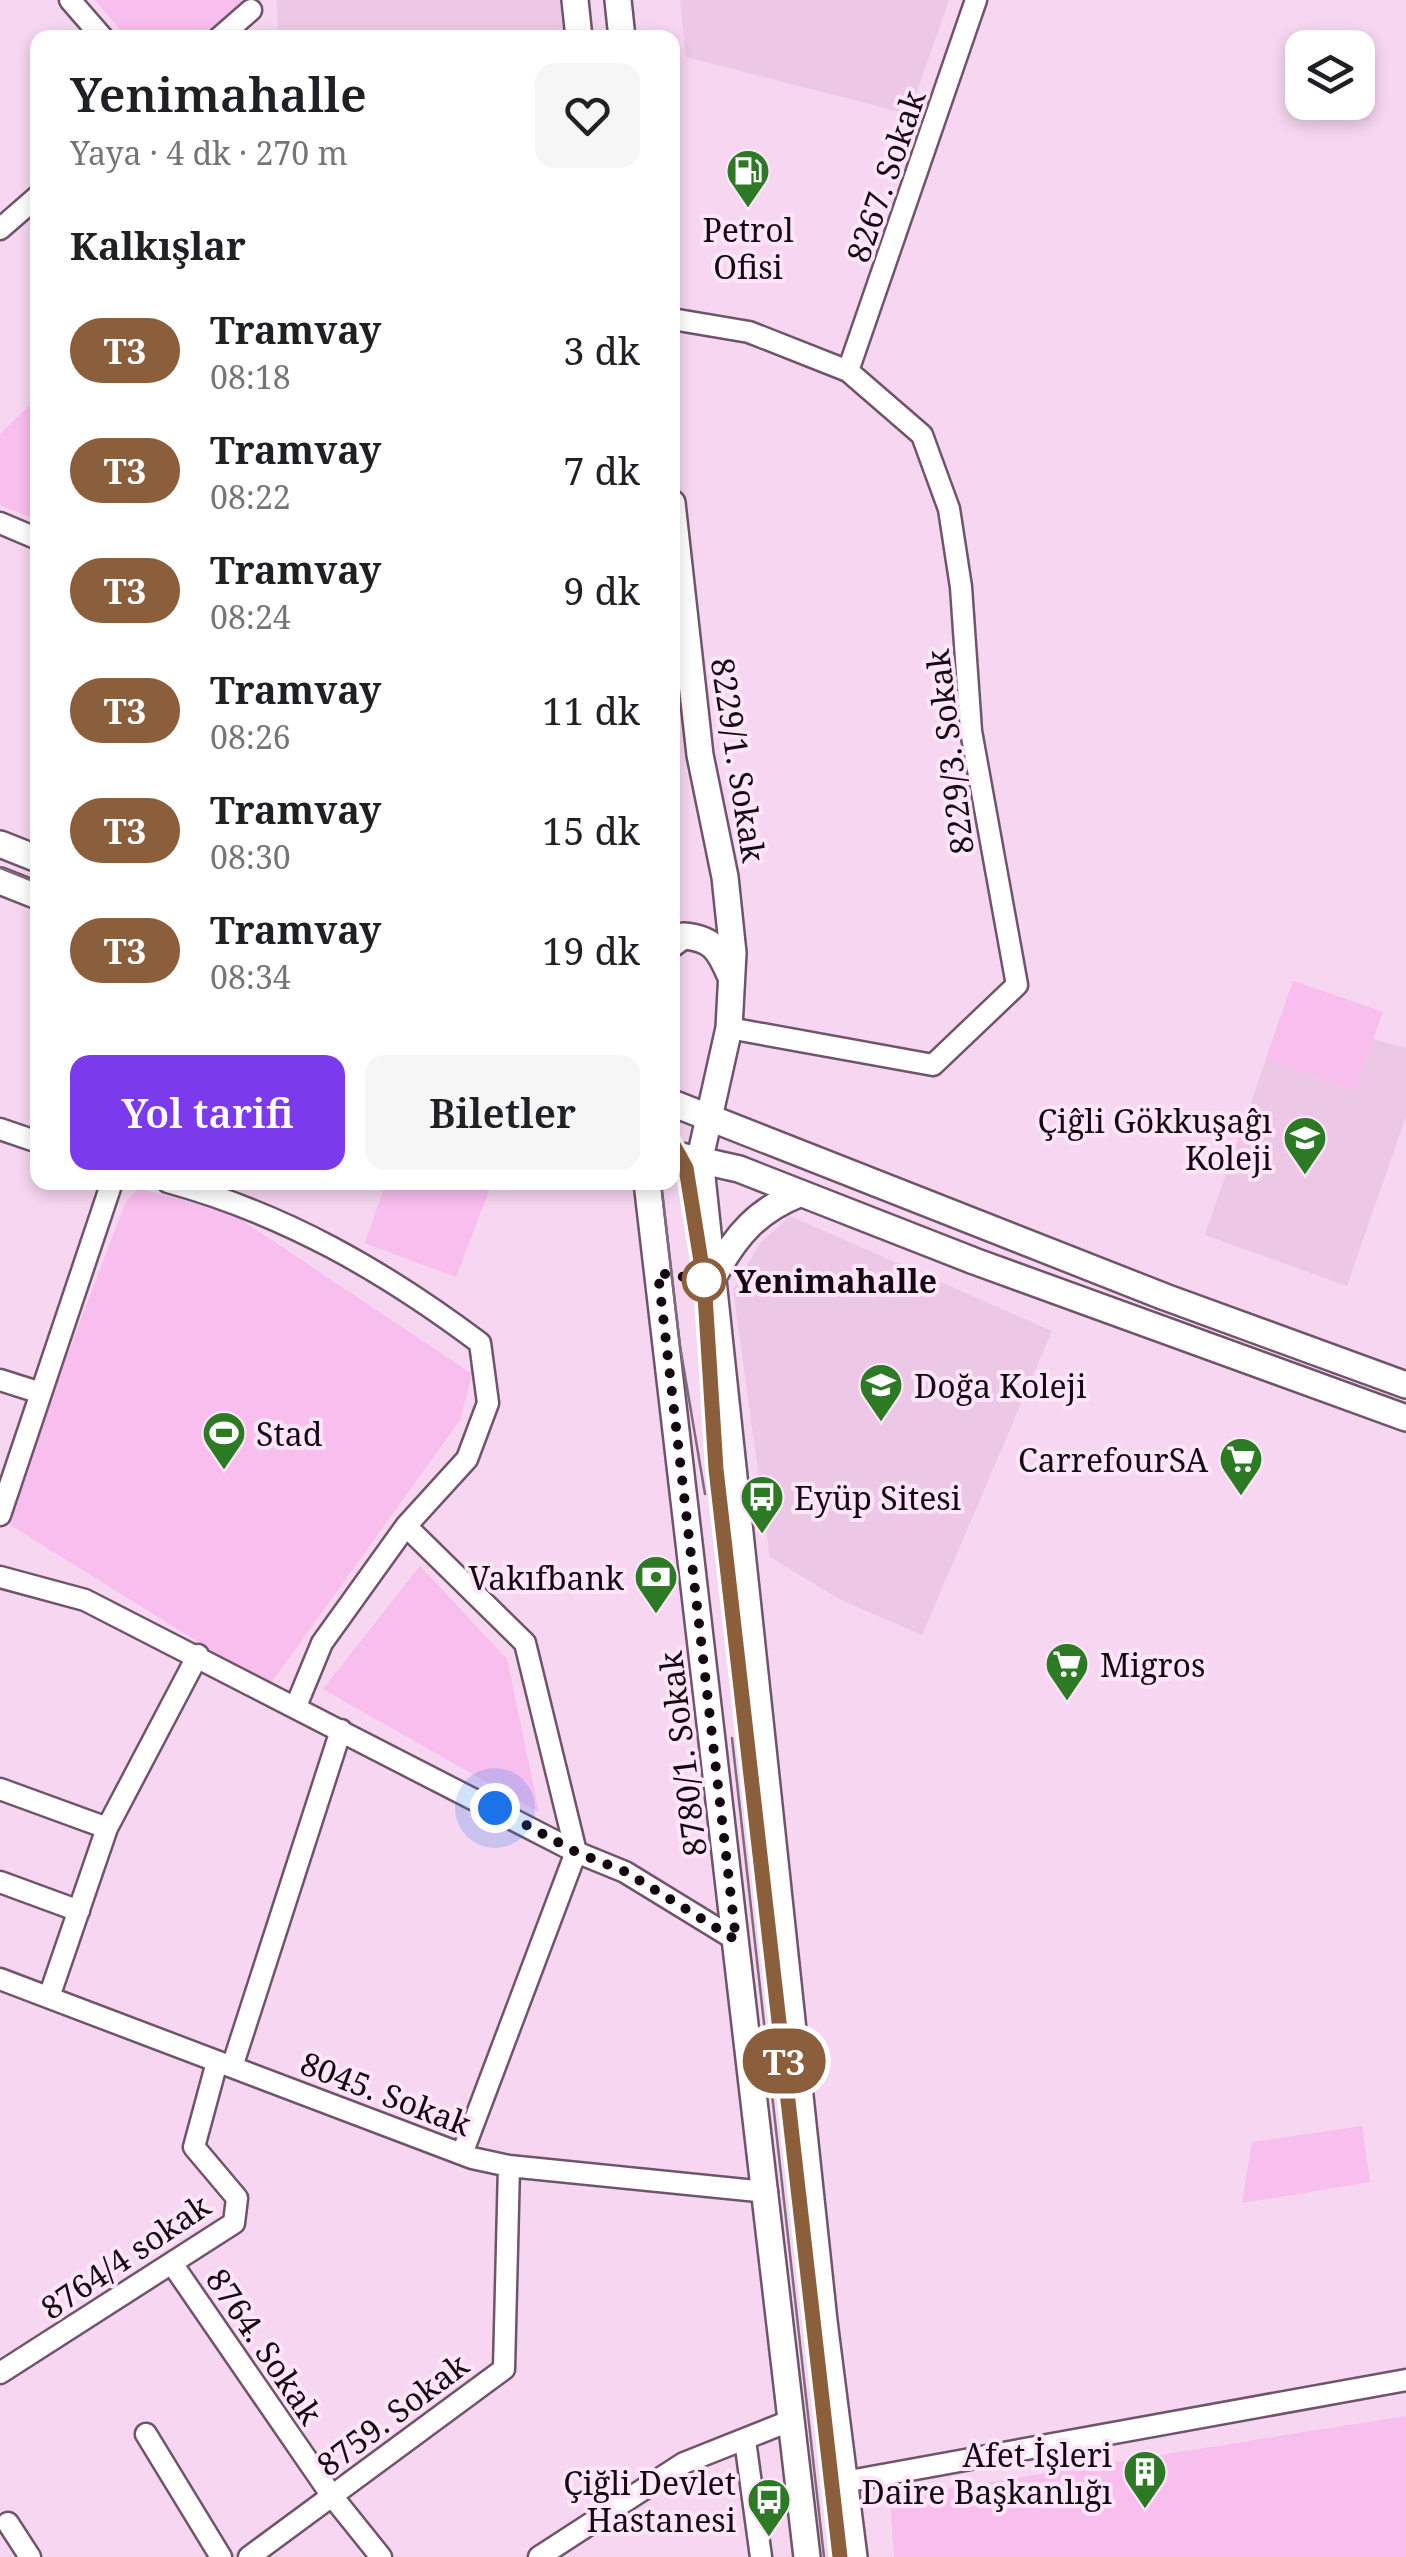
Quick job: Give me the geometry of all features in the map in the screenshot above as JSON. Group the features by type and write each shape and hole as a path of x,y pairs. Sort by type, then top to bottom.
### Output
{"street":[{"path":"70,0 96,30"},
{"path":"575,0 578,30"},
{"path":"618,0 621,30"},
{"name":"8267. Sokak","path":"848,370 976,0"},
{"path":"227,30 251,5"},
{"path":"0,229 30,203"},
{"path":"680,320 749,332 848,370"},
{"name":"8229/3. Sokak","path":"730,1028 933,1065 1017,985 971,731 961,587 948,509 922,435 848,370"},
{"path":"0,523 30,536"},
{"name":"8229/1. Sokak","path":"680,575 700,755 725,877 732,980 730,1028 700,1158 854,2557"},
{"path":"0,844 30,856"},
{"path":"0,881 30,893"},
{"path":"680,938 702,937 719,949 732,980"},
{"path":"680,1106 1165,1297 1406,1385"},
{"path":"0,1129 30,1139"},
{"path":"680,1155 700,1158 800,1194 1406,1418"},
{"path":"0,1515 109,1190"},
{"path":"196,1190 228,1199 313,1236 408,1289 480,1344 488,1403 466,1459 406,1526 322,1643 296,1706"},
{"name":"8780/1. Sokak","path":"648,1190 807,2557"},
{"path":"715,1274 738,1237 766,1207 800,1194"},
{"path":"0,1380 40,1394"},
{"path":"406,1526 526,1643 576,1852 462,2154"},
{"path":"0,1554 2,1577 85,1600 198,1655 576,1852 626,1872 736,1940"},
{"path":"49,1997 107,1828 198,1655"},
{"path":"225,2064 341,1730"},
{"path":"0,1789 107,1828"},
{"path":"0,1882 78,1912"},
{"name":"8045. Sokak","path":"0,1979 462,2154 509,2166 767,2192"},
{"name":"8764/4 sokak","path":"0,2373 234,2223 237,2198 194,2147 225,2064"},
{"name":"8759. Sokak","path":"249,2557 504,2369 509,2166"},
{"name":"8764. Sokak","path":"173,2264 332,2496 381,2557"},
{"path":"844,2482 1406,2380"},
{"path":"539,2557 684,2463 792,2420"},
{"path":"146,2434 221,2557"},
{"path":"745,2440 761,2557"},
{"path":"8,2524 30,2557"}],"shaded area":[{"path":"95,0 241,0 241,5 210,30 120,30"},
{"path":"277,0 560,0 562,30 278,30"},
{"path":"680,0 949,0 909,114 686,57"},
{"path":"30,405 30,517 0,505 0,434"},
{"name":"Çiĝli Gökkuşaĝı Koleji","path":"1293,981 1383,1012 1373,1039 1406,1048 1406,1116 1347,1286 1205,1235"},
{"path":"1293,981 1383,1012 1354,1091 1266,1059"},
{"name":"Stad","path":"137,1190 146,1190 234,1215 472,1374 460,1420 269,1686 4,1521 126,1201"},
{"path":"383,1190 489,1190 456,1277 365,1243"},
{"name":"Doğa Koleji","path":"790,1216 1052,1331 922,1635 841,1600 770,1557 733,1290 760,1243"},
{"path":"420,1566 507,1659 539,1812 323,1689"},
{"path":"1362,2126 1370,2182 1242,2203 1252,2142"},
{"path":"1406,2416 1406,2557 894,2557 890,2498"}],"tram line":[{"path":"0,868 30,880"},
{"path":"680,1157 686,1168 703,1280 717,1469 840,2557"},
{"name":"T3","path":"680,1157 686,1168 704,1280 716,1469 840,2557"},
{"path":"662,1190 680,1346 705,1494"},
{"path":"732,1738 824,2557"}],"place":[{"name":"Petrol Ofisi","path":"748,209"},
{"name":"Çiĝli Gökkuşaĝı Koleji","path":"1305,1176"},
{"name":"Yenimahalle","path":"704,1280"},
{"name":"Doğa Koleji","path":"881,1423"},
{"name":"Stad","path":"224,1471"},
{"name":"CarrefourSA","path":"1241,1497"},
{"name":"Eyüp Sitesi","path":"762,1535"},
{"name":"Vakıfbank","path":"656,1615"},
{"name":"Migros","path":"1067,1702"},
{"name":"Afet İşleri Daire Başkanlığı","path":"1145,2510"},
{"name":"Çiğli Devlet Hastanesi","path":"769,2538"}],"route":[{"path":"495,1808 576,1852 626,1872 736,1940 658,1273 704,1280"}]}
